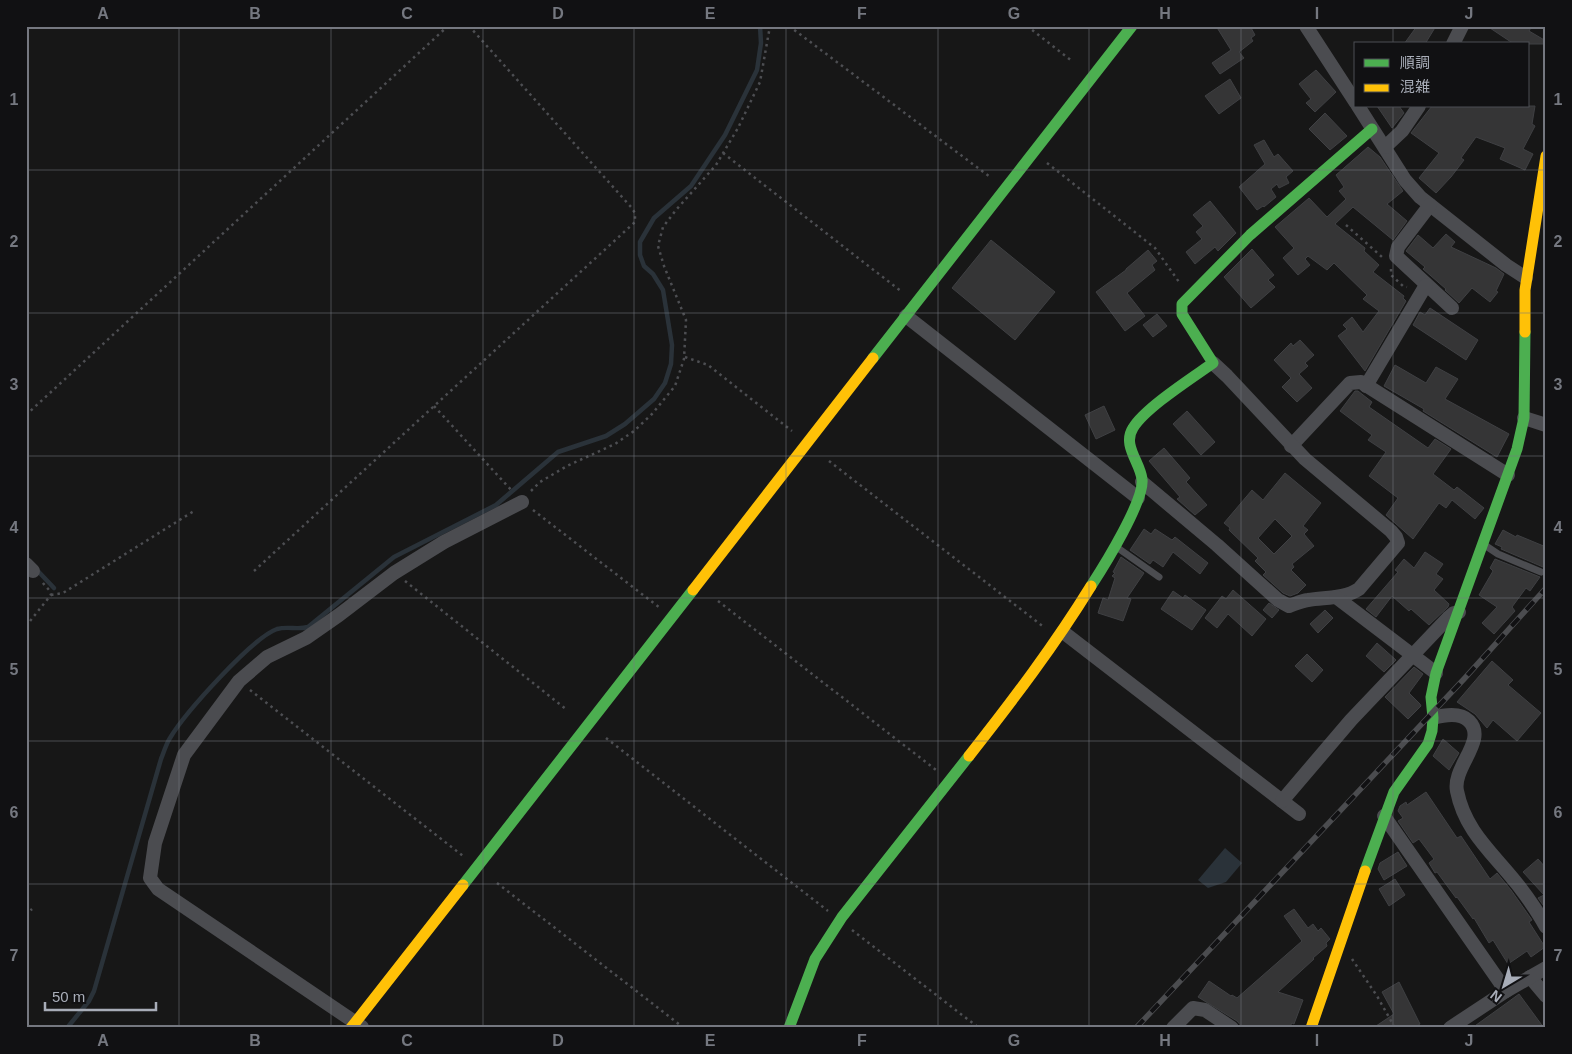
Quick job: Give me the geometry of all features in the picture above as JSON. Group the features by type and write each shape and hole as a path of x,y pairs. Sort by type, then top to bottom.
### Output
{"street":[{"path":"522,502 444,542 394,573 340,615 306,638 267,657 239,682 184,756 155,843 150,878 158,889 356,1026 671,616 1132,26"},
{"path":"1306,26 1354,100"},
{"path":"1454,42 1462,26"},
{"path":"1359,108 1411,187 1430,206 1506,265 1526,278"},
{"path":"1385,148 1402,131 1417,108"},
{"path":"1142,482 1211,539 1283,604 1289,606 1306,600 1353,593 1359,589 1398,543 1391,530 1291,446 1213,363 1182,314 1182,304 1200,283 1249,236 1372,129"},
{"path":"1310,1028 1384,816 1394,792 1428,744 1432,731 1431,697 1436,673 1517,449 1524,418 1526,278 1541,197 1546,156"},
{"path":"1430,206 1398,247 1396,256 1452,308"},
{"path":"1366,386 1426,285"},
{"path":"906,316 1138,498"},
{"path":"789,1028 815,959 840,921 1031,677 1060,635 1129,520 1142,490 1142,482 1130,444 1132,430 1150,410 1213,363"},
{"path":"1291,446 1350,383 1360,382 1508,475"},
{"path":"1524,418 1546,425"},
{"path":"1336,597 1436,673"},
{"path":"1282,801 1351,720 1448,618 1454,613 1459,612"},
{"path":"1060,635 1299,814"},
{"path":"1433,718 1454,715 1467,719 1473,725 1476,731 1475,738 1457,778 1457,790 1466,820 1484,846 1518,885 1546,926"},
{"path":"1384,816 1506,991"},
{"path":"1450,1028 1506,991 1546,968"},
{"path":"1530,977 1546,996"},
{"path":"1173,1028 1193,1008 1199,1008 1232,1028"}],"lane":[{"path":"1483,544 1498,554 1541,572"},
{"path":"1114,546 1159,576"}],"path":[{"path":"26,415 448,26"},
{"path":"254,571 635,222 635,213 631,208 469,26"},
{"path":"522,502 540,482 567,466 615,444 634,431 652,414 675,386 685,356 686,320 658,246 663,227 716,164 738,128 760,82 770,26"},
{"path":"789,26 990,177"},
{"path":"1027,26 1072,61"},
{"path":"723,152 902,292"},
{"path":"1034,152 1155,248 1190,295"},
{"path":"1346,225 1384,259 1396,256"},
{"path":"685,356 708,365 792,431"},
{"path":"434,406 522,502 671,616"},
{"path":"829,461 1060,635"},
{"path":"26,626 51,595 63,593 194,511"},
{"path":"30,568 51,595"},
{"path":"394,573 567,710"},
{"path":"718,601 934,769 953,778"},
{"path":"239,682 463,856"},
{"path":"606,738 978,1028"},
{"path":"497,883 684,1028"},
{"path":"26,915 32,909"},
{"path":"1341,942 1377,996 1395,1028"}],"shaded area":[{"path":"1225,848 1242,863 1226,882 1208,888 1198,880"}],"building":[{"path":"1216,26 1250,26 1255,35 1251,38 1253,41 1239,52 1244,58 1220,74 1212,63 1231,50"},
{"path":"1417,26 1436,26 1426,42 1405,42"},
{"path":"1487,26 1532,26 1529,31 1546,41 1546,44 1530,44 1530,42 1511,42"},
{"path":"1316,70 1336,92 1315,112 1306,103 1311,99 1299,84"},
{"path":"1230,79 1241,98 1219,114 1205,96"},
{"path":"1530,106 1535,106 1532,124 1535,126 1523,149 1533,154 1525,170 1500,159 1505,148 1476,137 1461,158 1464,160 1436,193 1419,178 1439,153 1411,133 1430,108 1530,108"},
{"path":"1378,108 1400,108 1404,113 1392,128"},
{"path":"1325,113 1347,136 1330,150 1309,129"},
{"path":"1264,140 1274,157 1278,154 1293,171 1286,177 1289,183 1279,188 1277,184 1271,189 1276,197 1257,210 1239,187 1265,164 1254,145"},
{"path":"1368,147 1380,157 1403,191 1387,204 1407,221 1393,240 1353,207 1335,224 1365,248 1364,251 1379,265 1373,272 1404,296 1403,298 1406,301 1365,371 1338,336 1347,329 1343,325 1352,317 1363,332 1379,311 1363,299 1367,295 1334,263 1327,270 1308,256 1305,259 1310,265 1298,275 1283,258 1294,248 1275,227 1309,198 1327,217 1346,199 1339,191 1344,187 1336,175"},
{"path":"1210,201 1236,233 1218,251 1215,247 1195,264 1186,252 1202,239 1196,232 1203,226 1193,215"},
{"path":"1446,234 1455,242 1451,247 1496,268 1504,274 1496,291 1498,292 1490,302 1472,288 1459,303 1423,269 1425,267 1406,251 1418,235 1433,248"},
{"path":"991,240 1055,292 1015,340 952,288"},
{"path":"1252,249 1274,275 1268,280 1275,287 1251,308 1224,277"},
{"path":"1148,250 1157,261 1152,265 1155,270 1127,293 1145,316 1125,331 1096,292 1126,270"},
{"path":"1430,308 1478,340 1466,360 1413,325 1420,312 1425,315"},
{"path":"1157,314 1167,326 1153,337 1143,325"},
{"path":"1300,340 1314,355 1305,363 1308,366 1299,374 1312,388 1297,402 1282,387 1291,378 1274,360 1291,343 1293,346"},
{"path":"1395,365 1426,383 1436,367 1458,379 1445,399 1509,434 1497,457 1423,411 1424,409 1384,386"},
{"path":"1355,391 1358,391 1372,402 1369,407 1428,448 1435,439 1451,449 1433,474 1454,490 1457,487 1484,508 1475,519 1452,500 1446,508 1439,503 1413,539 1386,515 1398,498 1369,476 1386,452 1368,440 1372,435 1340,411"},
{"path":"1104,406 1115,430 1096,439 1085,415"},
{"path":"1187,411 1215,442 1201,455 1173,424"},
{"path":"1164,448 1190,478 1186,482 1207,505 1195,515 1177,499 1180,497 1149,461"},
{"path":"1285,473 1321,503 1303,526 1308,530 1304,534 1314,546 1292,564 1294,567 1291,570 1306,585 1298,593 1290,596 1283,593 1263,575 1266,572 1255,561 1258,558 1224,523 1252,490 1263,500","holes":["1275,519 1292,536 1274,554 1258,538"]},
{"path":"1144,529 1151,534 1155,529 1172,540 1175,537 1208,563 1200,574 1173,552 1163,567 1153,560 1150,564 1130,550"},
{"path":"1503,530 1516,537 1517,535 1546,547 1546,570 1501,549 1502,547 1495,544"},
{"path":"1425,552 1443,564 1436,574 1443,579 1434,590 1449,604 1448,607 1429,625 1392,596 1376,617 1366,609 1398,572 1395,570 1404,559 1414,568"},
{"path":"1121,557 1144,573 1127,598 1131,599 1123,621 1098,613 1103,598 1108,600 1115,578 1112,576 1115,573 1113,572"},
{"path":"1495,559 1540,577 1530,591 1526,588 1512,607 1515,611 1494,634 1482,623 1497,607 1479,595 1493,571 1490,568"},
{"path":"1233,590 1266,619 1252,636 1228,614 1217,628 1205,618 1222,596 1226,599"},
{"path":"1173,591 1183,598 1185,595 1206,610 1192,630 1161,609"},
{"path":"1269,603 1279,610 1272,618 1263,610"},
{"path":"1325,610 1333,618 1318,633 1310,624"},
{"path":"1377,643 1396,660 1384,672 1366,656"},
{"path":"1307,654 1323,670 1312,682 1295,666"},
{"path":"1492,661 1513,680 1508,685 1541,713 1517,741 1493,720 1487,728 1475,714 1457,702"},
{"path":"1414,667 1423,674 1409,693 1421,706 1408,719 1385,697"},
{"path":"1443,739 1459,753 1449,770 1433,756"},
{"path":"1426,792 1457,838 1461,836 1490,879 1497,873 1532,920 1529,922 1545,947 1531,957 1527,951 1508,964 1493,940 1489,943 1474,918 1437,872 1435,873 1429,863 1434,859 1419,839 1413,843 1398,821 1403,818 1398,811 1400,806 1406,802 1407,805"},
{"path":"1398,852 1407,866 1384,880 1378,869 1380,863"},
{"path":"1538,859 1546,868 1546,909 1538,898 1544,895 1523,872"},
{"path":"1395,879 1405,895 1389,906 1379,889"},
{"path":"1294,909 1308,928 1313,924 1318,931 1321,928 1330,939 1326,943 1327,946 1278,992 1303,1000 1294,1024 1292,1023 1289,1028 1243,1028 1237,1021 1198,997 1209,981 1237,998 1302,941 1284,916"},
{"path":"1399,982 1420,1024 1413,1028 1373,1028 1394,1014 1382,992"},
{"path":"1519,994 1544,1028 1472,1028 1504,1005"}],"waterway":[{"path":"67,1028 89,1001 94,991 166,745 204,695 236,661 266,635 281,628 308,627 394,557 496,505 558,452 606,436 625,424 654,399 665,383 671,364 672,345 663,290 653,274 644,266 640,255 640,242 654,218 691,186 725,135 757,70 761,43 760,26"},
{"path":"36,569 54,588"}],"railway":[{"path":"1136,1028 1464,679 1546,588"}],"traffic: fast":[{"path":"873,358 1132,26"},
{"path":"1091,586 1123,533 1141,489 1141,473 1129,441 1133,428 1158,403 1213,363 1182,314 1182,304 1250,235 1372,129"},
{"path":"1365,871 1394,792 1428,744 1432,731 1431,697 1436,673 1517,449 1524,418 1525,332"},
{"path":"463,885 693,590"},
{"path":"789,1028 815,959 842,917 969,756"}],"traffic: slow":[{"path":"1525,332 1525,290 1546,156"},
{"path":"693,590 873,358"},
{"path":"969,756 1033,672 1091,586"},
{"path":"1311,1028 1365,871"},
{"path":"351,1028 463,885"}]}
